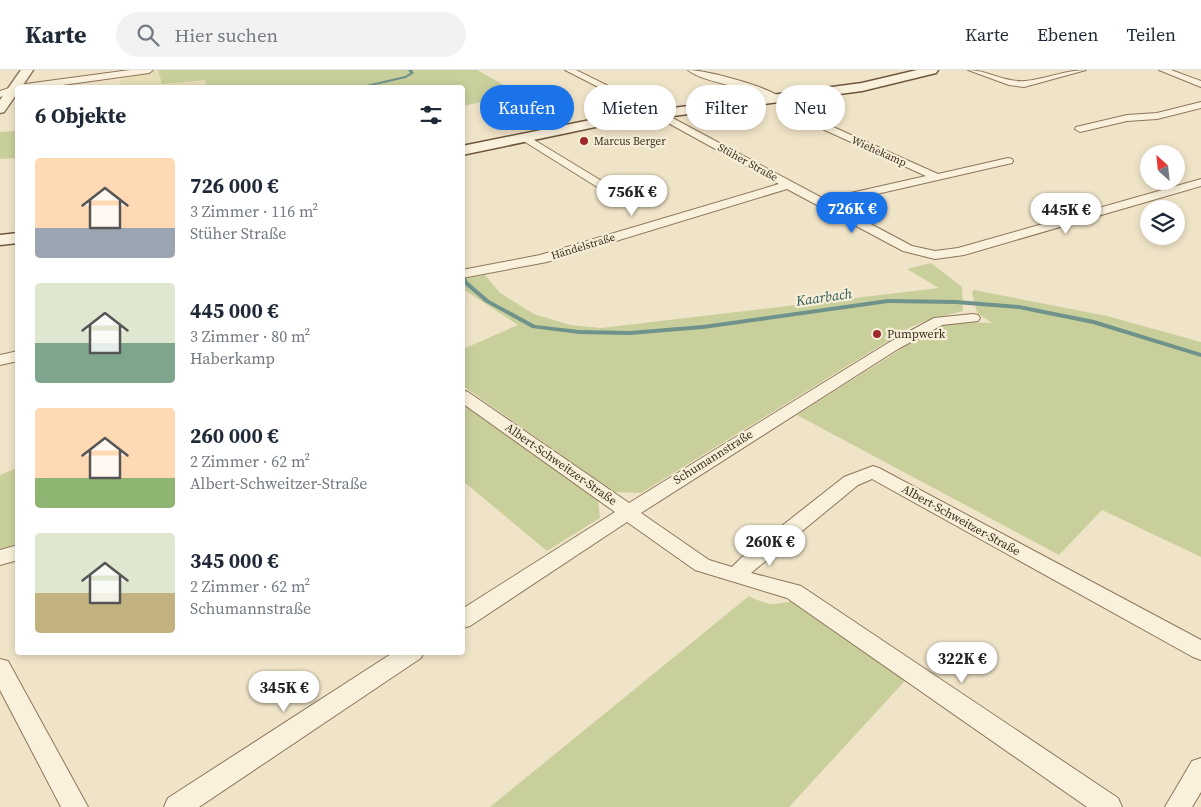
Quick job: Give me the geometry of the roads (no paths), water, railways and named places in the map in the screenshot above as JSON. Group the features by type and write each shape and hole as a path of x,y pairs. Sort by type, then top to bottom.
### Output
{"main road":[{"path":"845,89 932,70"},
{"path":"676,112 776,100"},
{"path":"465,150 584,126"},
{"path":"0,240 15,238"}],"street":[{"path":"18,85 27,70"},
{"path":"38,85 149,70"},
{"name":"Stüher Straße","path":"569,70 599,85"},
{"path":"692,70 717,79 744,85 776,99"},
{"path":"972,70 1012,83 1024,84 1082,70"},
{"path":"1163,70 1201,84"},
{"path":"0,94 15,88"},
{"path":"0,109 15,89"},
{"path":"1080,129 1127,118 1157,116 1201,105"},
{"name":"Stüher Straße","path":"676,124 899,244 927,256 940,256 959,252 1201,182"},
{"name":"Wiehekamp","path":"833,130 937,177"},
{"path":"526,138 606,188"},
{"name":"Wiehekamp","path":"824,204 1008,161"},
{"name":"Händelstraße","path":"465,273 542,258 788,184"},
{"name":"Schumannstraße","path":"465,618 768,423 931,324 973,318"},
{"path":"0,360 15,357"},
{"name":"Albert-Schweitzer-Straße","path":"465,397 614,500 628,513 702,565 794,592 1109,807"},
{"name":"Albert-Schweitzer-Straße","path":"736,576 748,563 851,481 873,472 1201,651"},
{"path":"0,558 15,553"},
{"path":"177,807 408,655"},
{"path":"0,668 75,807"},
{"path":"1178,807 1201,769"}],"waterway":[{"name":"Kaarbach","path":"369,85 406,77 412,73 410,70"},
{"name":"Kaarbach","path":"465,282 487,301 534,327 579,332 630,333 703,327 888,301 956,302 1019,307 1094,322 1201,355"}],"place":[{"name":"Marcus Berger","path":"584,141"},
{"name":"Pumpwerk","path":"877,334"}]}
